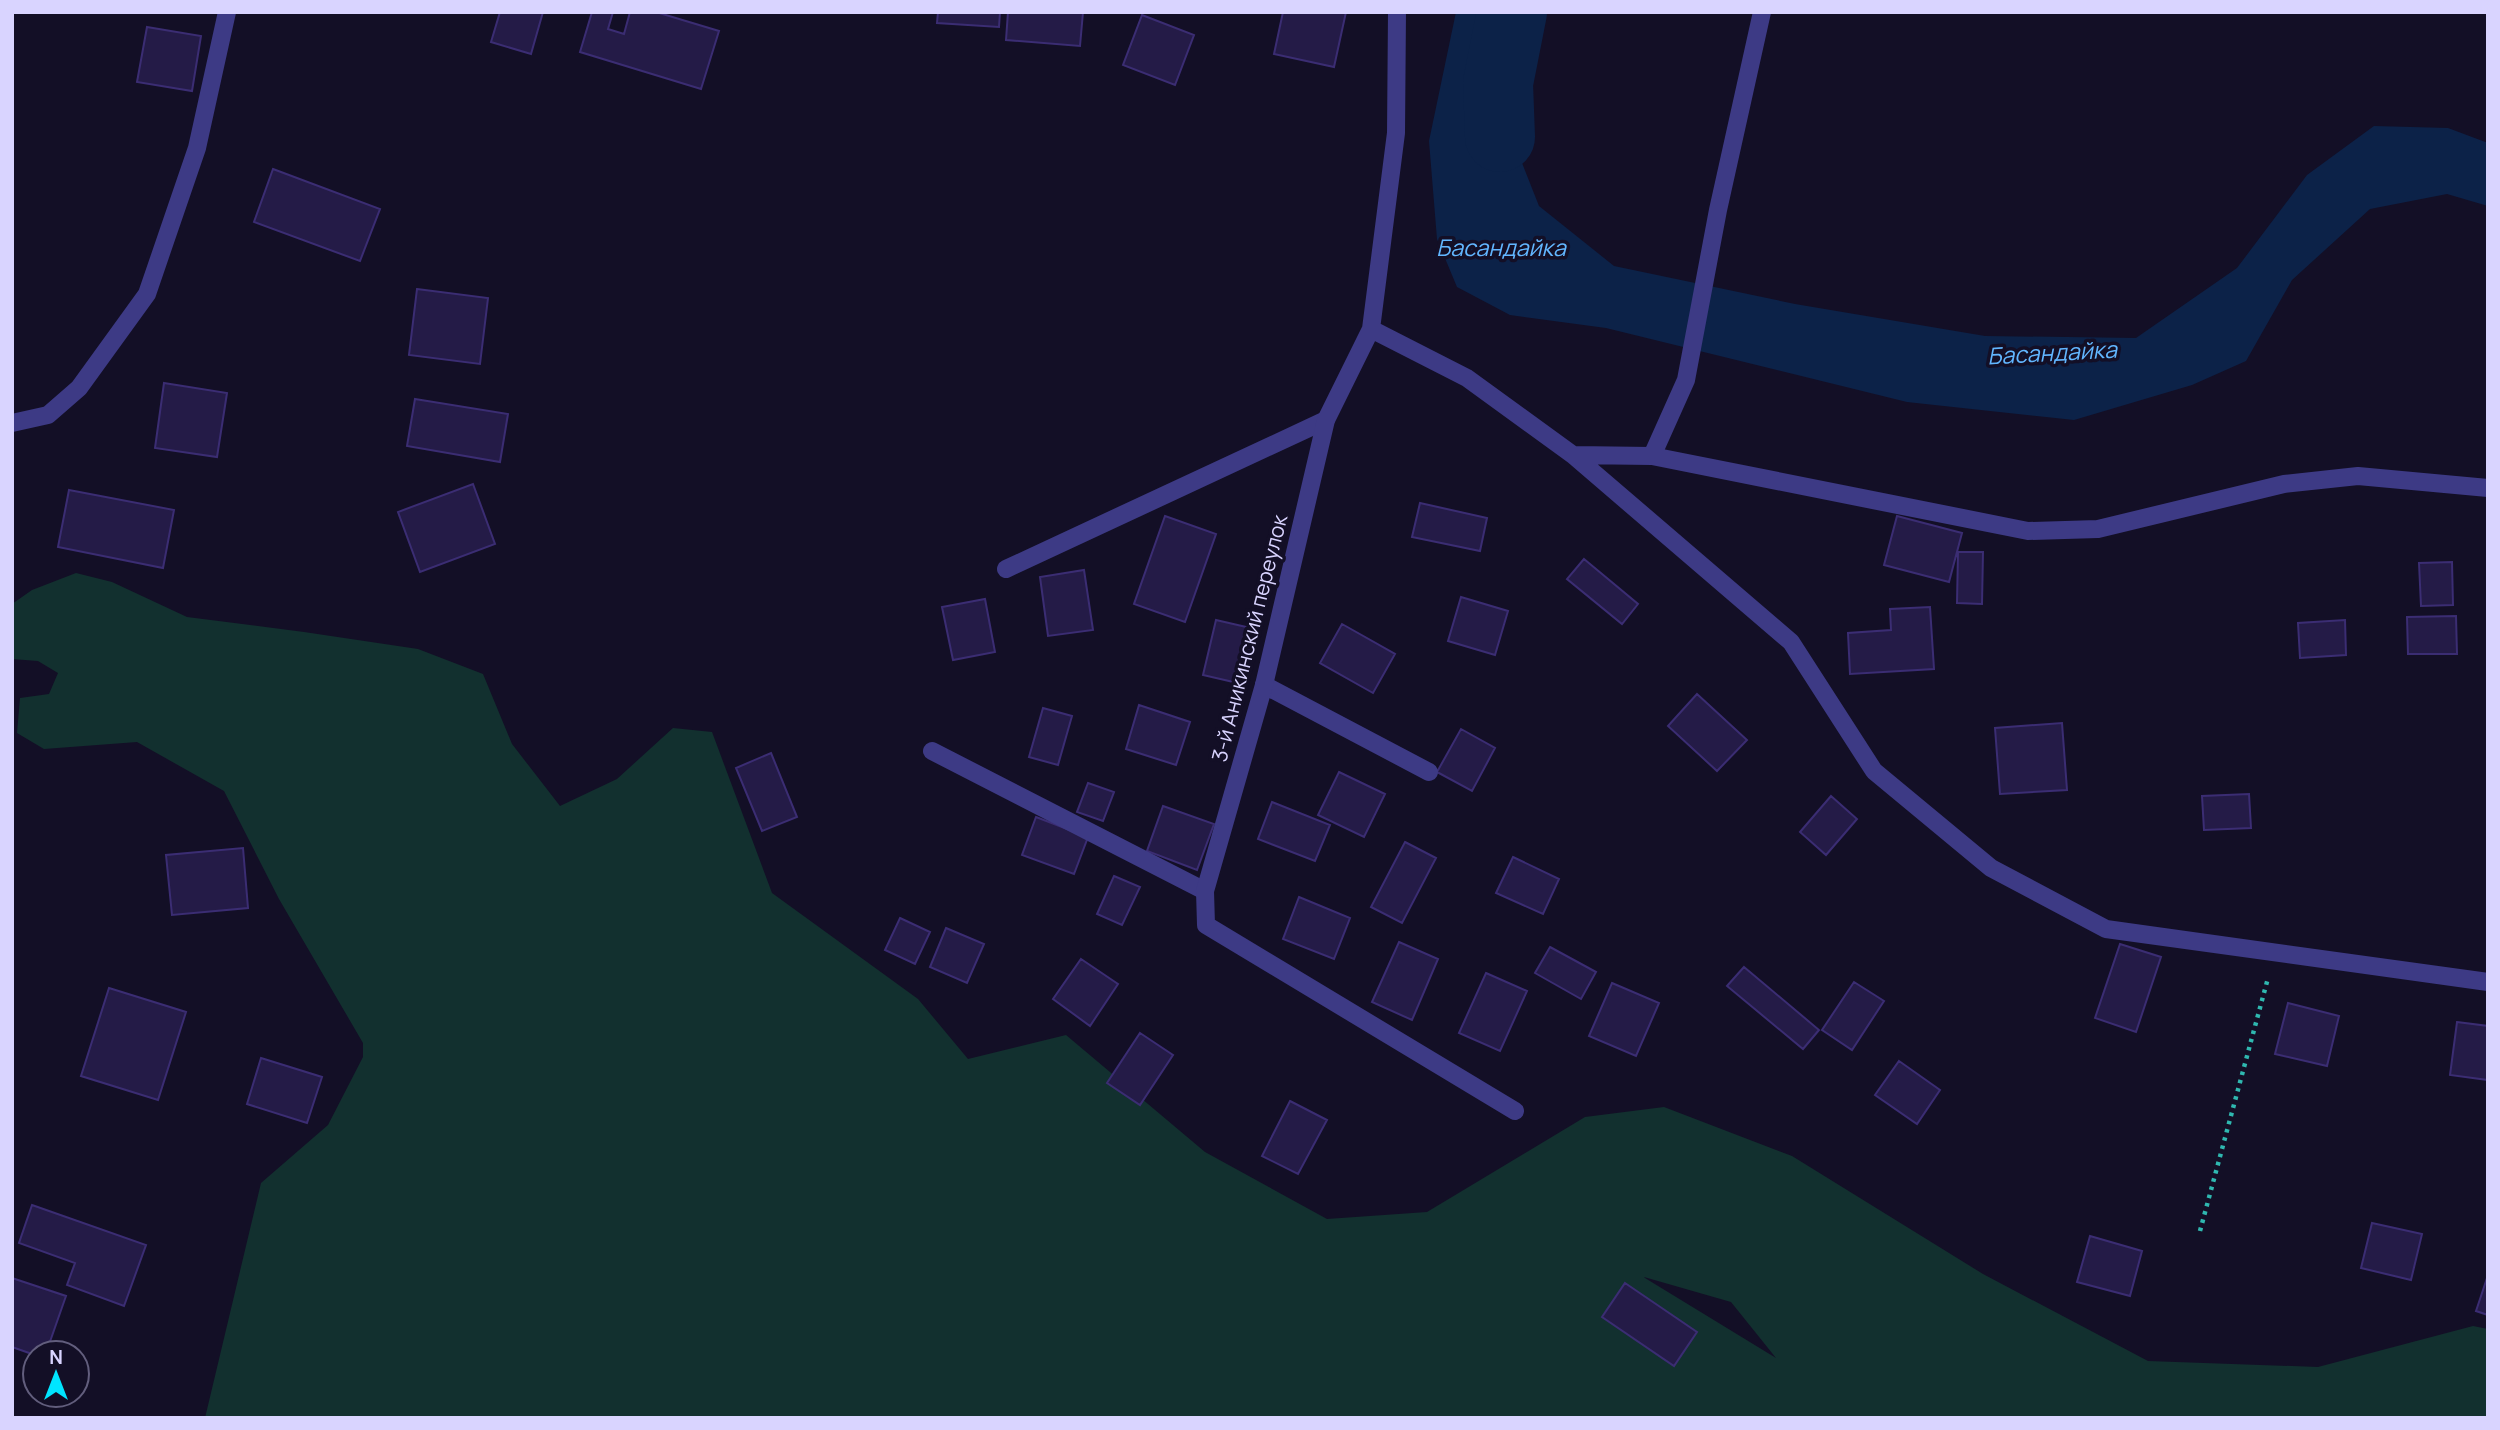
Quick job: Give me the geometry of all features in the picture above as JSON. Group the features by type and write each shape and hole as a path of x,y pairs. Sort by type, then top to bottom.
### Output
{"street":[{"path":"12,423 48,415 79,388 147,295 197,148 227,12"},
{"name":"3-й Аникинский переулок","path":"1397,12 1396,133 1371,329 1326,420 1264,685 1205,891 1206,925 1515,1111"},
{"path":"1652,456 1686,380 1713,236 1762,12"},
{"path":"1371,329 1467,378 1573,456 1791,642 1874,771 1991,869 2106,929 2488,982"},
{"path":"1006,569 1326,420"},
{"path":"1573,456 1652,456 2028,531 2098,529 2284,484 2358,476 2488,488"},
{"path":"1264,685 1429,772"},
{"path":"932,751 1205,891"}],"path":[{"path":"2200,1231 2275,951"}],"green space":[{"path":"76,573 112,582 187,617 418,649 483,674 512,744 560,806 617,779 673,728 712,732 772,893 918,999 968,1059 1066,1035 1205,1152 1327,1219 1427,1212 1585,1117 1664,1107 1792,1156 1983,1274 2148,1361 2318,1367 2473,1326 2488,1329 2488,1418 205,1418 261,1183 328,1125 363,1057 363,1043 279,899 224,791 137,742 44,749 17,733 20,698 49,694 58,673 38,661 12,659 12,604 32,590","holes":["1644,1277 1731,1302 1776,1358"]}],"water":[{"name":"Басандайка","path":"1456,12 1506,12 1505,120 1539,206 1614,266 1795,304 1985,336 2136,338 2237,268 2307,175 2374,126 2448,128 2488,143 2488,206 2447,194 2370,209 2292,280 2246,361 2192,385 2074,420 1907,402 1606,328 1510,315 1457,287 1437,239 1429,141"}],"building":[{"path":"500,12 543,12 531,54 491,42"},
{"path":"592,12 613,12 608,29 624,34 630,12 656,12 719,31 701,89 580,52"},
{"path":"938,12 1000,12 999,27 937,23"},
{"path":"1008,12 1083,12 1080,46 1006,40"},
{"path":"1283,12 1346,12 1334,67 1274,54"},
{"path":"1142,15 1194,35 1175,85 1123,65"},
{"path":"147,27 201,36 192,91 137,82"},
{"path":"273,169 380,209 360,261 254,222"},
{"path":"417,289 488,298 480,364 409,355"},
{"path":"164,383 227,393 217,457 155,448"},
{"path":"415,399 508,414 500,462 407,446"},
{"path":"473,484 495,544 420,572 398,512"},
{"path":"69,490 174,510 163,568 58,547"},
{"path":"1420,503 1487,518 1480,551 1412,537"},
{"path":"1165,516 1216,534 1185,622 1134,604"},
{"path":"1897,516 1962,533 1949,582 1884,565"},
{"path":"1958,552 1983,552 1982,604 1957,603"},
{"path":"1584,559 1638,604 1622,624 1567,579"},
{"path":"2452,562 2453,605 2421,606 2419,563"},
{"path":"1084,570 1093,630 1048,636 1040,577"},
{"path":"1461,597 1508,611 1495,655 1448,641"},
{"path":"985,599 995,652 953,660 942,607"},
{"path":"1930,607 1934,669 1850,674 1848,633 1891,630 1890,609"},
{"path":"2456,616 2457,654 2408,654 2407,617"},
{"path":"1216,620 1255,629 1242,684 1203,675"},
{"path":"2345,620 2346,655 2300,658 2298,623"},
{"path":"1342,624 1395,654 1373,693 1320,663"},
{"path":"1697,694 1747,740 1717,771 1668,726"},
{"path":"1139,705 1190,722 1176,765 1126,749"},
{"path":"1043,708 1072,716 1058,765 1029,757"},
{"path":"2062,723 2067,790 2000,794 1995,728"},
{"path":"1461,729 1495,748 1472,791 1437,772"},
{"path":"771,753 797,817 762,831 736,768"},
{"path":"1339,772 1385,794 1364,837 1318,815"},
{"path":"1088,783 1114,792 1103,821 1077,812"},
{"path":"2249,794 2251,828 2204,830 2202,796"},
{"path":"1831,796 1857,819 1826,855 1800,832"},
{"path":"1272,802 1330,825 1315,861 1258,839"},
{"path":"1163,806 1214,824 1197,870 1147,851"},
{"path":"1036,817 1088,837 1074,874 1022,855"},
{"path":"1405,842 1436,858 1402,923 1371,907"},
{"path":"243,848 248,908 172,915 166,855"},
{"path":"1513,857 1559,879 1543,914 1496,893"},
{"path":"1114,876 1140,887 1122,925 1097,914"},
{"path":"1299,897 1350,918 1334,959 1283,939"},
{"path":"900,918 930,932 915,964 885,950"},
{"path":"946,928 984,944 967,983 930,967"},
{"path":"1399,942 1438,959 1412,1020 1372,1002"},
{"path":"2120,944 2161,957 2136,1032 2095,1018"},
{"path":"1550,947 1596,972 1581,999 1535,973"},
{"path":"1081,959 1118,984 1090,1026 1053,999"},
{"path":"1744,967 1819,1030 1803,1049 1727,986"},
{"path":"1486,973 1527,991 1500,1051 1459,1033"},
{"path":"1854,982 1884,1001 1852,1050 1822,1030"},
{"path":"1612,983 1659,1003 1636,1056 1589,1036"},
{"path":"109,988 186,1012 158,1100 81,1076"},
{"path":"2288,1003 2339,1016 2327,1066 2275,1054"},
{"path":"2457,1022 2488,1026 2488,1080 2450,1075"},
{"path":"1140,1033 1173,1055 1140,1105 1107,1083"},
{"path":"261,1058 322,1077 307,1123 247,1104"},
{"path":"1899,1061 1940,1090 1917,1124 1875,1095"},
{"path":"1290,1101 1327,1120 1298,1174 1262,1156"},
{"path":"32,1205 146,1245 124,1306 67,1285 75,1263 19,1243"},
{"path":"2372,1223 2422,1234 2411,1280 2361,1268"},
{"path":"2090,1236 2142,1251 2130,1296 2077,1282"},
{"path":"2488,1275 2488,1315 2476,1311"},
{"path":"12,1278 66,1296 51,1339 21,1339 21,1350 12,1347"},
{"path":"1625,1283 1697,1332 1674,1366 1602,1317"}],"waterway":[{"name":"Басандайка","path":"1500,137 1498,83 1512,12"}]}
